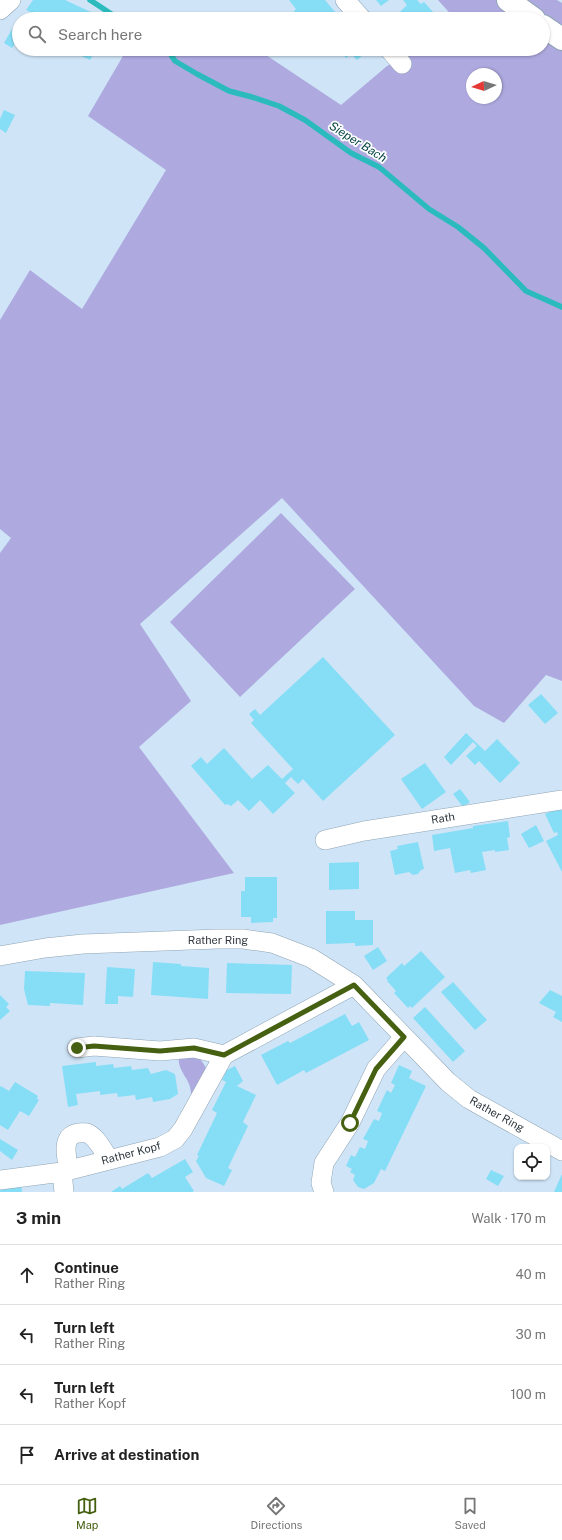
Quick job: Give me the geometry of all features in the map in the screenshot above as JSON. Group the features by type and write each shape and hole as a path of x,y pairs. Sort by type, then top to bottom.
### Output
{"main road":[{"path":"508,0 524,12"},
{"path":"550,31 562,39"}],"street":[{"path":"0,10 11,0"},
{"path":"345,0 356,12"},
{"path":"395,56 402,64"},
{"name":"Rath","path":"325,840 371,829 562,800"},
{"name":"Rather Ring","path":"0,956 45,948 84,944 244,938 272,942 311,958 354,985 448,1082 469,1099 562,1151"},
{"path":"77,1048 94,1046 160,1051 194,1048 224,1055 354,985"},
{"path":"324,1192 321,1183 324,1163 350,1123 376,1069 404,1037"},
{"name":"Rather Kopf","path":"0,1180 66,1171 160,1146 175,1139 183,1129 224,1055"},
{"path":"64,1192 66,1171 65,1151 68,1140 75,1134 86,1133 94,1138 109,1159"}],"shaded area":[{"path":"438,0 557,0 562,3 562,681 546,675 504,723 474,706 282,498 140,624 191,701 139,747 234,873 0,925 0,553 11,538 0,529 0,320 30,270 82,309 166,170 88,116 123,56 268,56 341,105 387,66 404,56 550,56 550,12 449,12"},
{"path":"281,513 355,589 240,697 170,622"},
{"path":"179,1053 198,1055 208,1071 191,1096 189,1084 180,1066"}],"building":[{"path":"33,0 65,0 91,12 30,12 26,10"},
{"path":"289,0 325,0 335,12 295,12 296,9"},
{"path":"376,0 389,0 381,6"},
{"path":"403,0 417,0 421,4 424,2 433,12 400,12 407,5"},
{"path":"12,29 12,48 4,43"},
{"path":"81,56 92,56 90,60"},
{"path":"353,56 362,56 357,60"},
{"path":"4,110 15,115 6,133 0,129 0,119"},
{"path":"323,657 395,735 323,801 303,779 298,784 291,777 285,783 295,793 273,814 260,800 249,811 238,800 231,806 227,804 225,805 191,766 201,757 207,764 224,748 252,779 268,765 282,779 293,769 251,723 254,720 249,714 255,709 260,715"},
{"path":"541,694 558,713 545,724 528,705"},
{"path":"466,733 485,751 497,739 520,763 500,783 479,761 475,765 466,756 477,746 473,742 451,765 444,757"},
{"path":"425,763 446,792 422,809 401,779"},
{"path":"460,789 470,802 463,807 453,794"},
{"path":"560,807 562,811 562,872 546,841 558,835 557,832 554,833 545,814"},
{"path":"508,821 510,837 507,838 509,850 482,852 486,870 471,873 470,870 455,873 450,848 434,851 432,835 473,828 473,826"},
{"path":"536,825 544,841 529,848 521,834"},
{"path":"418,842 424,869 418,874 413,875 409,872 395,875 390,851 398,849 397,846"},
{"path":"359,862 359,889 329,890 329,863"},
{"path":"245,877 277,877 277,918 273,918 273,922 251,923 251,917 241,917 241,891 245,891"},
{"path":"326,911 355,911 355,920 373,920 373,945 355,946 355,943 326,944"},
{"path":"378,947 387,961 373,970 364,956"},
{"path":"421,951 445,977 412,1008 410,1006 408,1008 394,993 396,991 386,978 402,963 404,966"},
{"path":"153,962 209,968 208,999 151,995"},
{"path":"227,963 292,965 291,994 226,993"},
{"path":"107,967 135,969 133,997 118,996 118,1004 105,1004"},
{"path":"25,971 85,973 83,1005 50,1003 50,1006 28,1005 24,989"},
{"path":"453,982 487,1020 475,1030 441,992"},
{"path":"550,990 562,996 562,1022 553,1017 556,1012 539,1003"},
{"path":"0,995 9,1004 6,1007 10,1011 0,1020"},
{"path":"425,1007 465,1051 453,1062 413,1018"},
{"path":"345,1014 352,1026 359,1022 369,1040 306,1073 304,1070 277,1085 261,1055 288,1041 290,1043"},
{"path":"96,1062 96,1066 113,1064 114,1068 131,1066 132,1070 148,1068 151,1074 166,1070 175,1074 178,1094 170,1099 153,1102 152,1097 136,1100 135,1095 118,1097 117,1093 100,1095 100,1091 76,1094 78,1105 68,1107 62,1066"},
{"path":"399,1065 412,1071 409,1078 426,1086 385,1171 381,1169 374,1183 364,1189 358,1187 353,1180 355,1175 350,1172 352,1169 346,1166 351,1155 355,1157 360,1147 365,1149 368,1141 363,1139 374,1119 379,1121 382,1113 377,1111 387,1090 391,1093 395,1085 391,1083"},
{"path":"235,1066 243,1081 237,1086 256,1095 243,1122 248,1126 228,1168 232,1170 224,1186 206,1178 196,1161 199,1156 197,1155 217,1113 212,1110 226,1082 222,1080 226,1072 225,1071"},
{"path":"15,1082 38,1096 37,1099 39,1100 29,1116 20,1111 8,1130 0,1125 0,1087 1,1086 9,1091"},
{"path":"0,1139 18,1150 12,1160 0,1151"},
{"path":"185,1159 193,1172 185,1177 194,1191 192,1192 111,1192 120,1186 122,1189 148,1173 152,1178"},
{"path":"491,1170 504,1176 498,1186 486,1179"},
{"path":"562,1174 562,1192 554,1192"},
{"path":"21,1184 22,1192 0,1192 0,1186"}],"waterway":[{"name":"Sieper Bach","path":"90,0 108,12"},
{"name":"Sieper Bach","path":"172,56 175,61 229,91 279,106 305,120 351,153 379,167 429,209 458,227 484,248 526,291 562,307"}],"route":[{"path":"77,1048 94,1046 160,1051 194,1048 224,1055 354,985 404,1037 376,1069 350,1123"}]}
